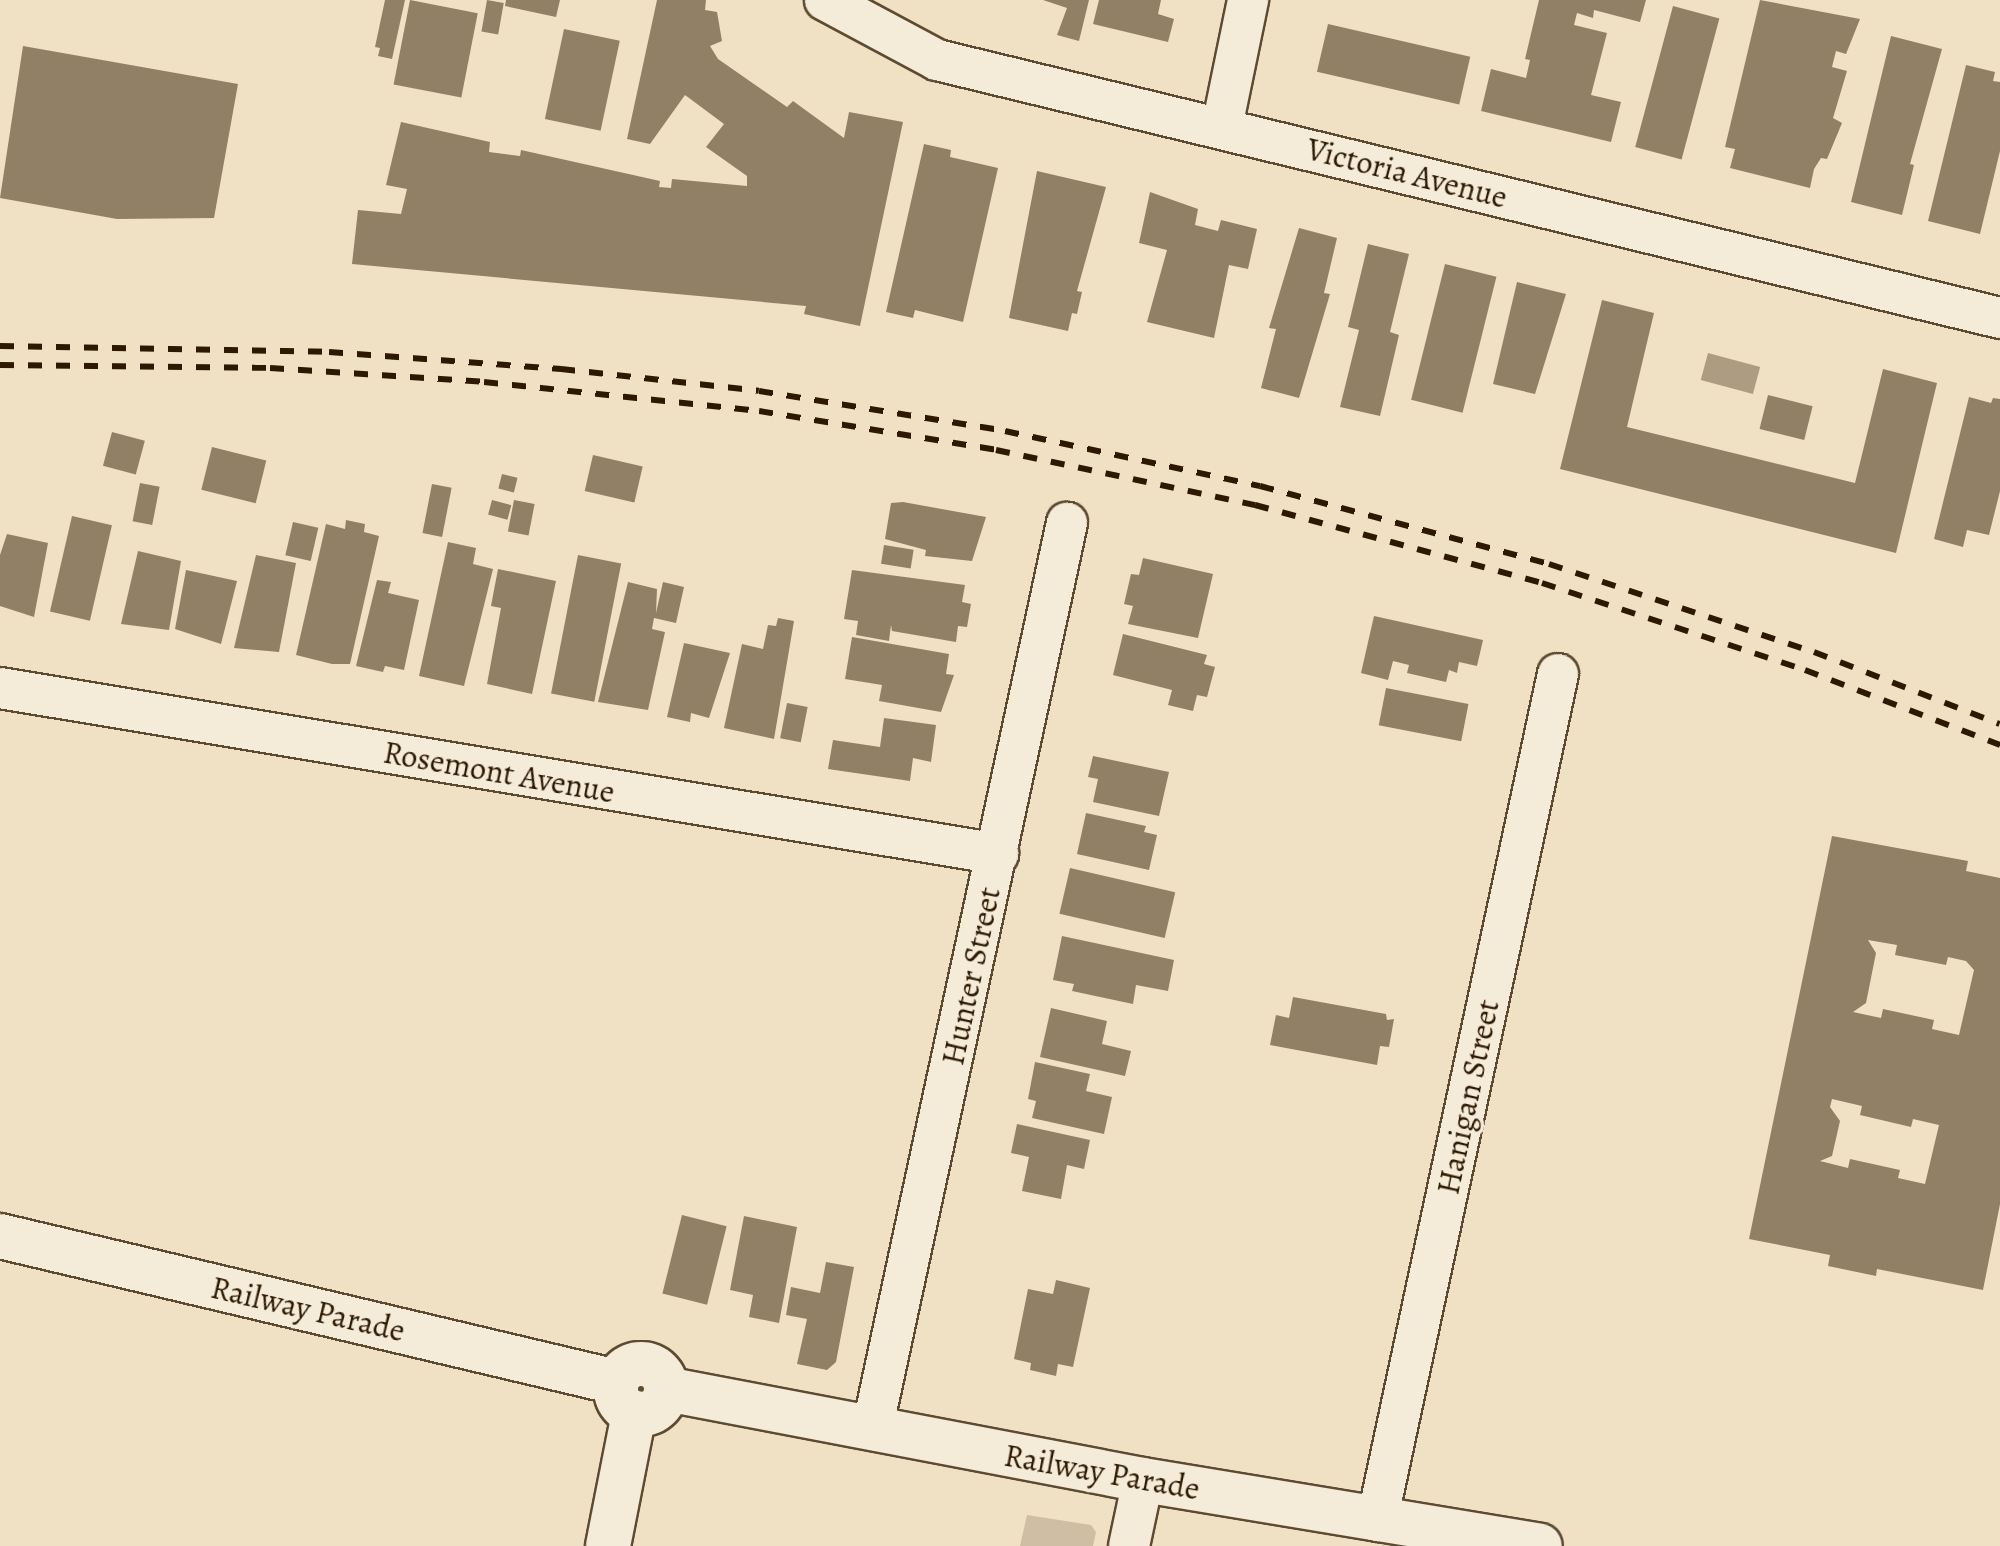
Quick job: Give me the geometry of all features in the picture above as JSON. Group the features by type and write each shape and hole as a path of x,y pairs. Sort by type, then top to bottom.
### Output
{"street":[{"name":"Victoria Avenue","path":"825,0 937,60 2000,318"},
{"path":"1222,127 1248,0"},
{"name":"Hunter Street","path":"872,1430 1067,523"},
{"name":"Hanigan Street","path":"1377,1521 1558,674"},
{"name":"Rosemont Avenue","path":"0,688 998,854"},
{"name":"Railway Parade","path":"0,1236 639,1395 872,1430 1377,1521 1540,1546"},
{"path":"608,1546 639,1395"},
{"path":"1129,1546 1143,1480"}],"shaded area":[{"path":"1708,353 1760,367 1753,394 1701,380"},
{"path":"1027,1515 1091,1525 1096,1532 1093,1546 1020,1546"}],"building":[{"path":"385,0 405,0 392,59 378,56 380,48 375,47"},
{"path":"410,0 478,13 461,98 394,84"},
{"path":"487,0 504,3 498,34 481,32"},
{"path":"506,0 560,0 556,17 505,6"},
{"path":"657,0 706,0 705,10 717,12 722,41 710,46 718,59 787,107 793,101 844,138 849,112 903,122 860,326 804,314 806,306 352,264 358,210 401,214 407,189 386,185 401,122 490,142 489,152 520,156 521,150 660,181 659,187 671,188 672,179 747,186 747,176 706,147 724,124 685,95 650,144 627,139"},
{"path":"1043,0 1089,0 1079,41 1057,35 1067,8"},
{"path":"1099,0 1161,0 1158,14 1174,19 1168,42 1093,24"},
{"path":"1539,0 1646,0 1640,22 1594,10 1593,18 1577,13 1574,25 1607,33 1591,95 1621,102 1611,142 1481,111 1491,69 1526,78 1530,60 1525,59"},
{"path":"1760,0 1860,19 1846,54 1836,51 1832,67 1847,71 1833,118 1842,123 1827,159 1821,158 1814,169 1810,188 1730,168 1735,149 1725,147"},
{"path":"1673,6 1719,18 1682,159 1635,147"},
{"path":"1328,24 1470,57 1459,105 1317,72"},
{"path":"564,29 620,41 601,131 545,119"},
{"path":"1891,36 1942,49 1910,164 1914,165 1902,215 1851,202"},
{"path":"23,46 238,84 214,218 117,219 0,198"},
{"path":"1966,65 1995,72 1993,81 2000,82 2000,151 1980,234 1928,221"},
{"path":"924,144 951,150 950,157 998,168 963,322 915,310 913,318 886,312"},
{"path":"1037,171 1106,187 1077,291 1082,292 1077,314 1072,313 1068,331 1009,318"},
{"path":"1150,192 1198,209 1195,225 1218,231 1221,220 1257,229 1248,269 1229,265 1214,338 1147,322 1167,250 1139,243"},
{"path":"1299,228 1337,238 1324,293 1330,294 1299,398 1261,388 1276,329 1269,328"},
{"path":"1368,244 1409,254 1390,332 1399,335 1380,416 1340,407 1359,330 1348,327"},
{"path":"1445,264 1496,277 1463,413 1411,400"},
{"path":"1517,282 1566,294 1535,394 1493,384"},
{"path":"1602,300 1654,313 1627,427 1855,483 1883,369 1937,383 1896,553 1560,469"},
{"path":"1768,395 1813,406 1804,440 1760,429"},
{"path":"1969,397 1991,403 1993,398 2000,399 2000,491 1989,535 1967,530 1963,547 1934,539"},
{"path":"112,432 145,441 136,475 103,466"},
{"path":"212,447 266,461 256,503 201,490"},
{"path":"593,455 643,466 634,503 585,491"},
{"path":"502,474 518,478 514,492 498,489"},
{"path":"140,483 160,487 152,525 133,521"},
{"path":"432,484 452,488 442,537 422,533"},
{"path":"492,500 511,505 507,520 488,514"},
{"path":"514,500 535,504 529,535 508,531"},
{"path":"903,502 986,517 972,561 925,556 926,550 885,539 891,503"},
{"path":"72,516 112,525 90,621 50,611"},
{"path":"346,520 365,524 364,532 379,536 350,664 332,664 296,655 326,524 345,529"},
{"path":"293,522 318,528 311,561 285,555"},
{"path":"7,534 48,543 34,617 0,606 0,555"},
{"path":"448,542 476,548 473,564 493,569 464,686 419,676"},
{"path":"884,545 914,550 911,568 881,564"},
{"path":"138,551 181,561 169,630 121,624"},
{"path":"256,555 296,563 279,652 234,648"},
{"path":"578,555 621,563 594,702 551,693"},
{"path":"1143,558 1213,574 1198,638 1128,624 1133,606 1124,604 1131,574 1139,575"},
{"path":"498,569 556,581 532,694 487,684 501,608 491,606"},
{"path":"186,570 237,581 221,644 175,629"},
{"path":"852,570 965,585 962,602 971,604 967,627 958,626 956,642 892,631 891,625 889,641 856,635 858,621 844,619"},
{"path":"377,580 391,582 388,593 419,600 404,670 385,666 383,672 356,666"},
{"path":"628,582 657,589 656,613 663,582 684,587 676,623 654,618 652,629 665,632 648,710 598,702"},
{"path":"1374,616 1483,640 1477,666 1459,662 1457,673 1449,670 1446,682 1407,673 1409,665 1393,661 1388,680 1361,673"},
{"path":"778,618 794,621 774,739 724,728 742,644 763,649 768,625 776,626"},
{"path":"1123,634 1207,655 1204,664 1215,667 1207,697 1197,695 1193,711 1168,705 1172,690 1113,675"},
{"path":"852,637 949,654 946,674 954,675 941,712 879,701 882,685 845,679"},
{"path":"684,643 730,653 709,718 691,713 690,722 667,717"},
{"path":"1386,688 1468,704 1461,741 1379,725"},
{"path":"787,703 808,707 801,742 780,738"},
{"path":"884,718 936,725 931,762 913,758 910,781 828,769 833,740 880,747"},
{"path":"1093,756 1169,772 1159,816 1093,802 1098,779 1088,777"},
{"path":"1086,813 1146,826 1144,832 1157,835 1149,870 1077,854"},
{"path":"1832,836 1968,861 1966,871 2000,878 2000,1204 1983,1290 1877,1269 1876,1276 1828,1266 1830,1255 1749,1239","holes":["1868,940 1897,945 1895,955 1946,965 1948,957 1966,961 1974,970 1959,1035 1932,1029 1934,1020 1883,1009 1881,1018 1853,1012 1866,1003 1876,953","1832,1099 1862,1106 1860,1115 1911,1127 1913,1119 1939,1125 1925,1184 1898,1178 1900,1170 1850,1159 1848,1168 1820,1161 1832,1156 1840,1121 1830,1107"]},
{"path":"1070,868 1175,892 1165,938 1059,914"},
{"path":"1062,936 1174,960 1168,991 1136,985 1133,1004 1072,991 1074,984 1053,980"},
{"path":"1293,997 1386,1014 1387,1020 1394,1019 1389,1047 1380,1046 1377,1065 1270,1045 1276,1015 1289,1018"},
{"path":"1051,1008 1107,1021 1102,1044 1131,1051 1125,1076 1040,1057"},
{"path":"1035,1062 1090,1074 1086,1091 1112,1097 1104,1134 1032,1118 1036,1101 1028,1099"},
{"path":"1017,1124 1090,1140 1084,1169 1067,1165 1061,1199 1022,1191 1029,1157 1011,1153"},
{"path":"682,1215 727,1226 707,1305 662,1294"},
{"path":"744,1216 797,1227 779,1323 749,1317 753,1295 730,1290"},
{"path":"826,1262 854,1267 836,1362 827,1370 797,1364 807,1319 786,1315 791,1287 820,1293"},
{"path":"1056,1280 1090,1288 1073,1367 1058,1364 1056,1376 1030,1370 1031,1363 1014,1359 1028,1289 1053,1294"}],"railway":[{"path":"0,346 329,352 561,369 759,391 1005,431 1260,486 1549,564 1814,652 2000,724"},
{"path":"0,365 270,368 484,382 759,411 996,450 1255,505 1542,583 1805,670 2000,745"}]}
